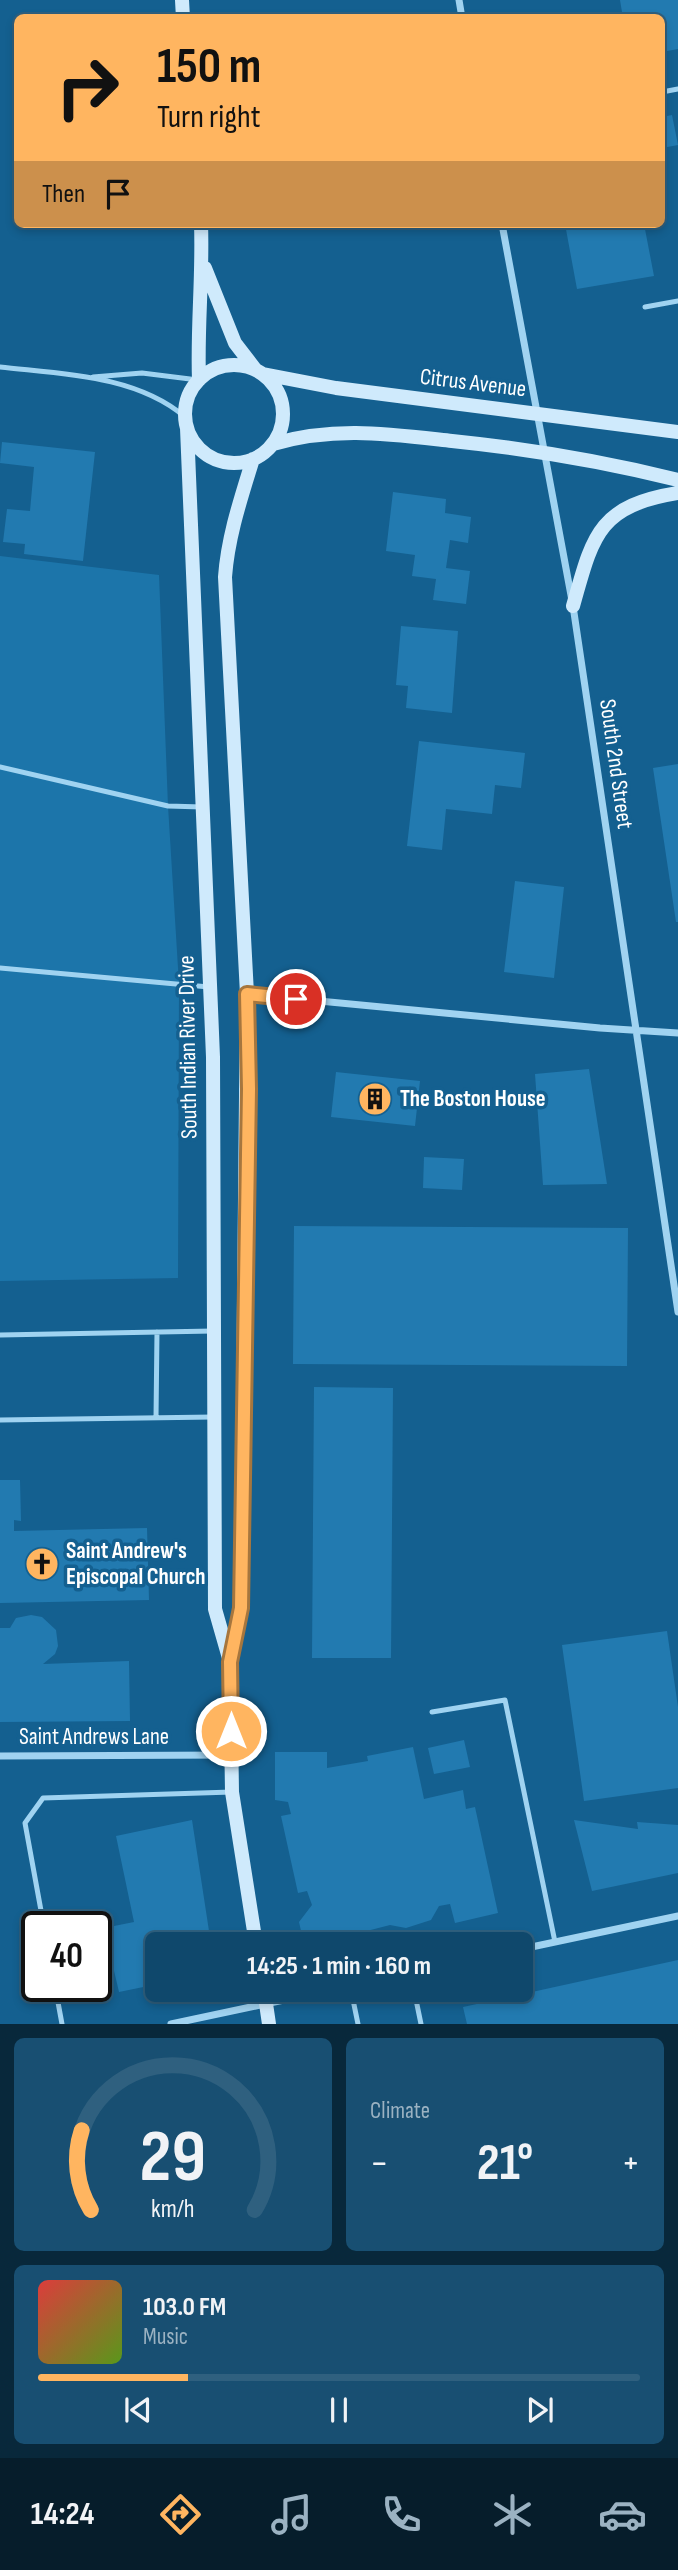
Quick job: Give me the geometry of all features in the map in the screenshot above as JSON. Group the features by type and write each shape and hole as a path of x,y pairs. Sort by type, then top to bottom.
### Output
{"street":[{"path":"199,380 197,326 202,260 201,228"},
{"name":"South 2nd Street","path":"503,228 573,606 678,1312"},
{"path":"202,260 235,343 280,394 283,407 280,433 273,444"},
{"path":"259,372 240,365 225,366 210,371 191,391 186,423 202,451 226,462 253,459 273,444 300,436 333,432 370,432 544,451 604,461 678,480"},
{"name":"Citrus Avenue","path":"259,372 335,388 678,432"},
{"name":"South Indian River Drive","path":"186,423 213,1057 215,1609 230,1662"},
{"name":"South Indian River Drive","path":"253,459 232,532 225,577 247,994 249,1089 241,1608 230,1662 231,1755 232,1792 254,1932"},
{"path":"573,606 586,558 598,533 612,515 650,497 678,492"},
{"path":"247,994 678,1033"},
{"name":"Saint Andrews Lane","path":"0,1756 231,1755"},
{"path":"533,1947 678,1916"},
{"path":"171,2024 248,2002"},
{"path":"266,2002 269,2024"}],"lane":[{"path":"645,307 678,301"},
{"path":"0,367 90,378 156,396 186,423"},
{"path":"90,378 142,373 199,380"},
{"path":"0,767 168,806 202,807"},
{"path":"0,968 210,987"},
{"path":"0,1335 213,1331"},
{"path":"156,1418 157,1332"},
{"path":"0,1420 213,1417"},
{"path":"432,1713 505,1700 555,1942"},
{"path":"41,1911 25,1823 43,1798 232,1792"},
{"path":"58,2002 62,2024"},
{"path":"353,2002 358,2024"},
{"path":"417,2002 421,2024"}],"shaded area":[{"path":"0,556 159,575 168,806 179,984 178,1278 0,1281"}],"building":[{"path":"620,0 678,0 678,49 665,51 665,14 622,14"},
{"path":"672,115 678,145 665,147 665,116"},
{"path":"566,228 645,228 654,276 577,289"},
{"path":"2,442 95,452 83,561 24,554 25,544 3,542 7,509 30,511 34,467 0,463"},
{"path":"393,492 446,499 445,513 471,517 468,543 450,540 446,568 470,571 466,604 433,600 436,579 412,576 415,555 386,551"},
{"path":"401,626 458,631 452,713 406,708 408,686 396,685"},
{"path":"419,741 525,753 521,788 495,785 492,814 446,809 442,850 407,846"},
{"path":"678,764 678,922 676,922 653,768"},
{"path":"515,881 564,887 554,978 504,972"},
{"path":"589,1069 607,1184 543,1185 535,1074"},
{"name":"The Boston House","path":"336,1072 420,1081 415,1126 331,1117"},
{"path":"424,1157 464,1159 462,1190 423,1188"},
{"path":"294,1226 628,1228 627,1366 293,1364"},
{"path":"314,1387 393,1388 391,1658 312,1658"},
{"path":"0,1480 20,1480 21,1521 14,1520 14,1531 147,1528 149,1600 0,1603"},
{"path":"31,1615 42,1617 56,1630 58,1646 55,1654 43,1664 129,1661 130,1721 0,1722 0,1628 10,1628 16,1618"},
{"path":"667,1631 678,1707 678,1788 584,1801 562,1645"},
{"path":"464,1740 470,1767 434,1774 428,1748"},
{"path":"413,1747 424,1799 463,1790 466,1809 475,1807 498,1913 455,1923 450,1904 439,1906 431,1920 406,1928 390,1925 363,1932 301,1932 299,1922 312,1905 307,1891 298,1893 281,1816 291,1814 288,1802 275,1800 275,1752 327,1752 327,1768 368,1761 367,1756"},
{"path":"192,1820 209,1932 145,1932 145,1987 119,1992 112,1962 112,1926 134,1922 116,1836"},
{"path":"574,1820 638,1829 637,1822 678,1825 678,1873 592,1891"},
{"path":"678,1960 678,2024 467,2024 463,2007 486,2002 533,2002 533,1992"}],"place":[{"name":"The Boston House","path":"375,1099"},
{"name":"Saint Andrew's Episcopal Church","path":"42,1564"}],"route":[{"path":"231,1731 230,1662 241,1608 249,1089 247,994 296,999"}]}
